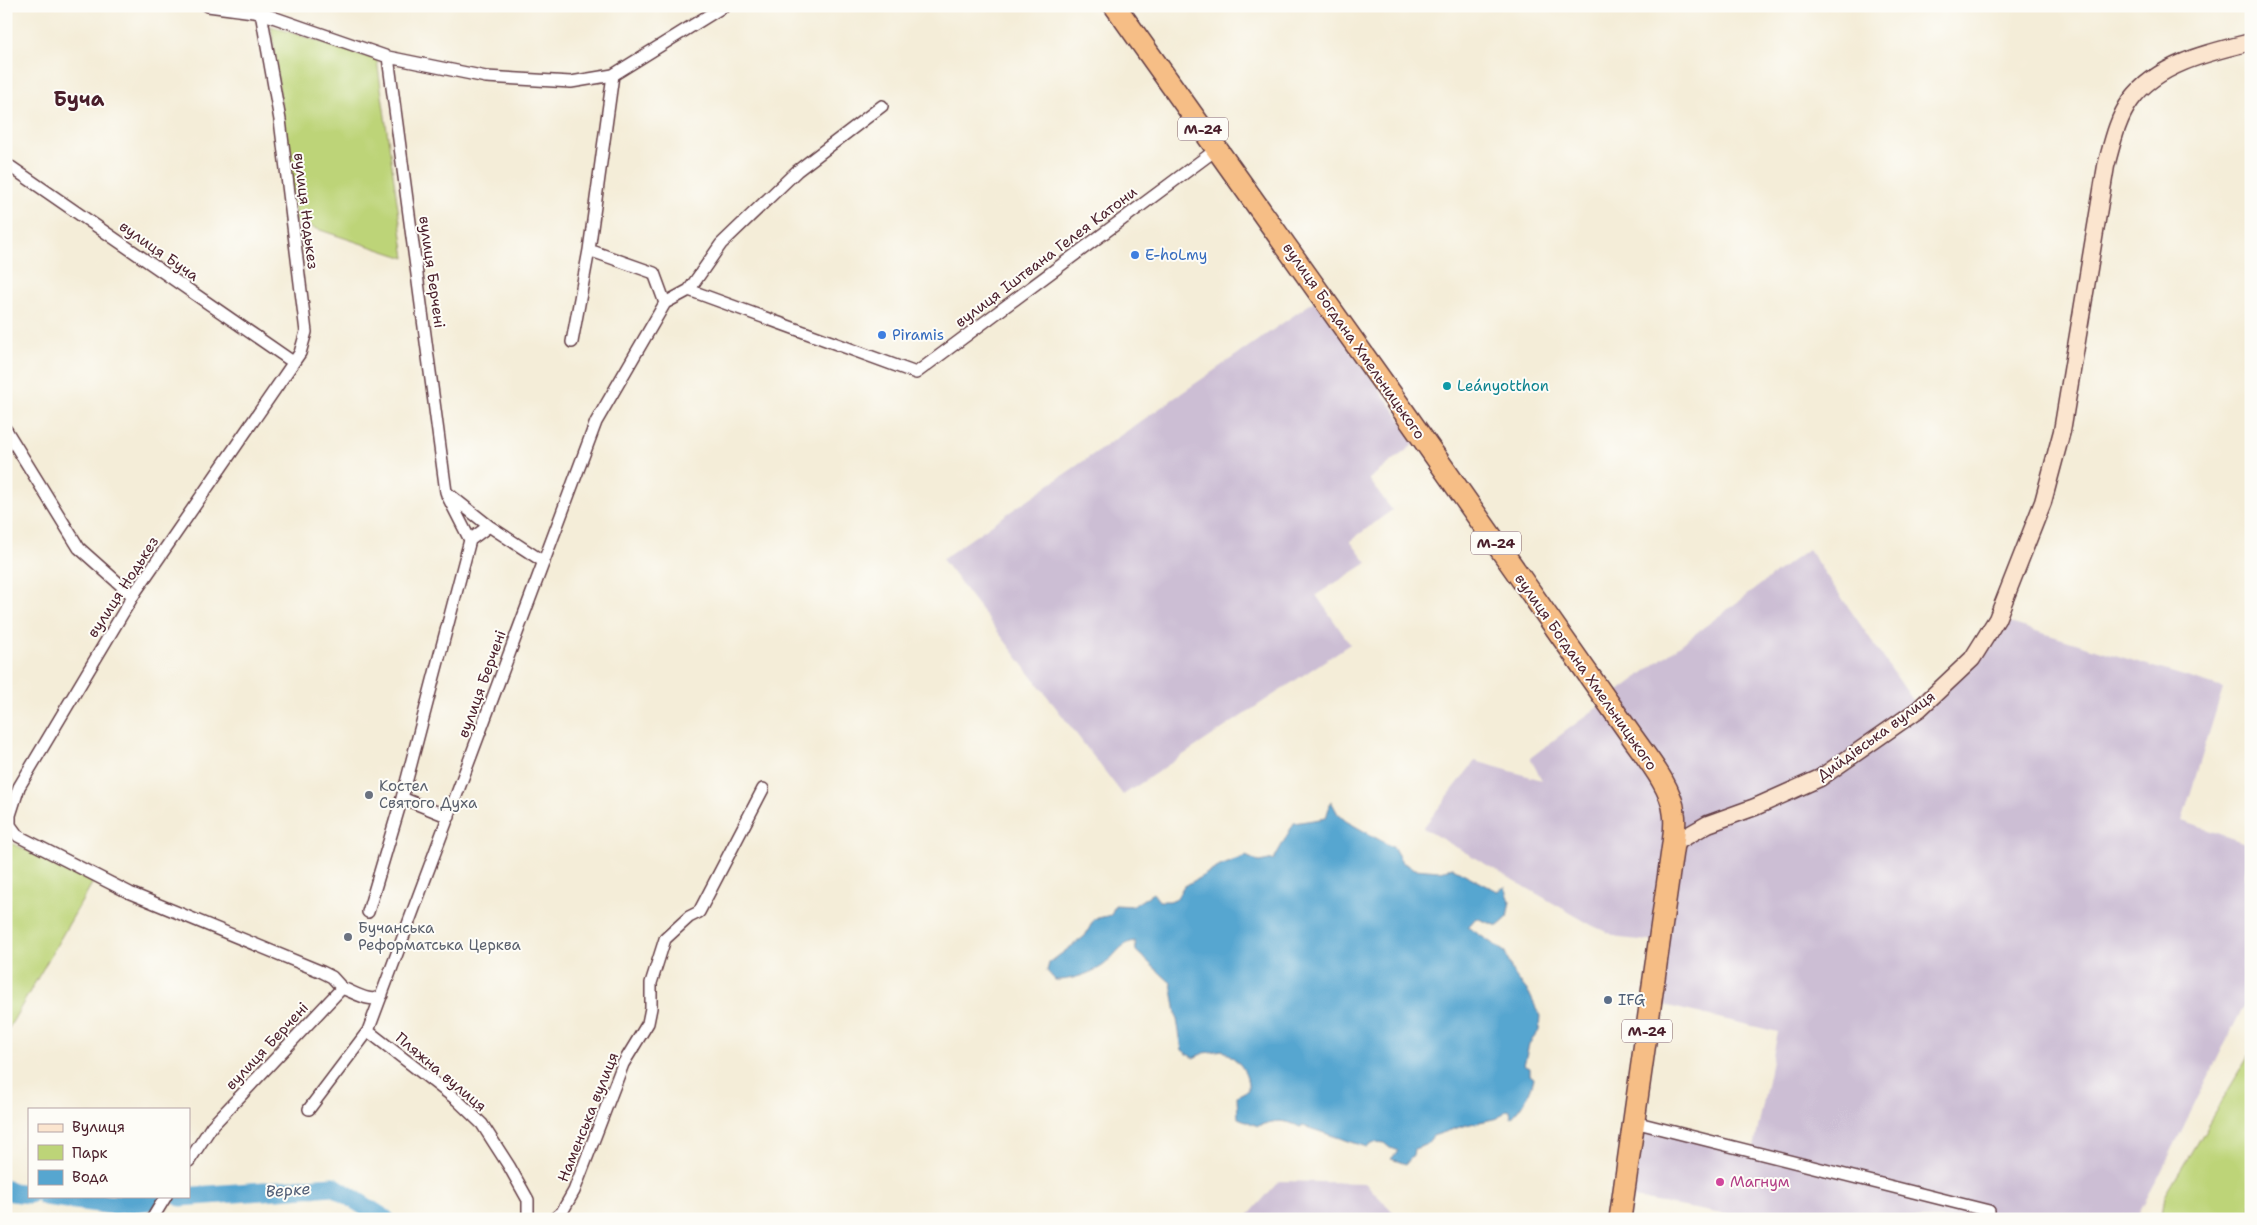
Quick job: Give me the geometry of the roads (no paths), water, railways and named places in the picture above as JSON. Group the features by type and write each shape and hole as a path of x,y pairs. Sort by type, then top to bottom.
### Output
{"highway":[{"name":"вулиця Богдана Хмельницького","path":"1115,6 1660,778 1674,812 1673,844 1620,1219"}],"street":[{"path":"208,6 262,13 388,57 486,77 571,82 613,75 724,6"},
{"name":"вулиця Нодькез","path":"18,836 10,825 10,815 19,787 133,596 300,353 306,332 280,120 262,13"},
{"name":"Дийдівська вулиця","path":"1673,844 1708,824 1755,807 1820,778 1924,704 1972,659 1997,619 2043,502 2062,431 2106,166 2116,130 2131,100 2152,79 2182,63 2251,42"},
{"name":"вулиця Берчені","path":"388,57 446,492 470,540"},
{"path":"572,342 589,250 613,75"},
{"path":"589,250 654,273 664,303 689,290 721,244 797,171 882,106"},
{"name":"вулиця Іштвана Гелея Катони","path":"689,290 916,373 1217,149"},
{"name":"вулиця Буча","path":"6,166 11,167 293,362"},
{"name":"вулиця Берчені","path":"309,1109 368,1031 596,422 664,303"},
{"path":"6,430 79,548 133,596"},
{"path":"446,492 489,526 544,562"},
{"path":"368,912 402,798 470,540 489,526"},
{"name":"Наменська вулиця","path":"554,1219 562,1212 574,1191 623,1064 648,1023 651,1008 651,983 665,938 689,917 699,912 763,789"},
{"path":"402,798 449,817"},
{"path":"6,830 130,893 327,974 339,982 342,988 372,1000 378,999 382,995"},
{"name":"вулиця Берчені","path":"190,1160 212,1126 342,988"},
{"name":"Пляжна вулиця","path":"368,1031 458,1100 482,1124 510,1166 528,1200 528,1219"},
{"path":"1634,1122 1989,1211"},
{"path":"152,1219 164,1199"}],"water":[{"path":"1331,801 1338,814 1346,821 1394,848 1402,862 1415,869 1439,871 1453,868 1497,891 1505,887 1510,901 1507,918 1498,926 1476,918 1468,927 1505,952 1513,973 1529,993 1540,1016 1539,1031 1529,1044 1524,1065 1530,1068 1530,1075 1534,1078 1531,1089 1519,1110 1511,1118 1510,1111 1507,1110 1498,1118 1466,1125 1433,1136 1426,1145 1414,1149 1413,1155 1406,1164 1391,1159 1398,1151 1384,1143 1376,1142 1367,1147 1303,1126 1300,1127 1284,1122 1269,1122 1258,1126 1238,1118 1237,1096 1248,1090 1247,1077 1244,1071 1238,1062 1222,1050 1204,1053 1193,1058 1182,1050 1171,983 1136,951 1135,941 1129,942 1121,948 1106,964 1085,974 1055,980 1047,971 1049,963 1085,936 1094,919 1111,915 1115,905 1133,906 1153,893 1159,901 1170,901 1177,898 1183,887 1220,866 1246,856 1259,862 1274,859 1294,823 1326,818"}],"waterway":[{"name":"Верке","path":"190,1196 333,1186 385,1219"},
{"name":"Верке","path":"6,1189 12,1192 28,1194"},
{"name":"Верке","path":"60,1198 113,1205 155,1200"}],"place":[{"name":"E-hoLmy","path":"1135,255"},
{"name":"Piramis","path":"882,335"},
{"name":"Leányotthon","path":"1447,386"},
{"name":"Костел Святого Духа","path":"369,795"},
{"name":"Бучанська Реформатська Церква","path":"348,937"},
{"name":"IFG","path":"1608,1000"},
{"name":"Магнум","path":"1720,1182"}],"district":[{"name":"Буча","path":"79,99"}]}
